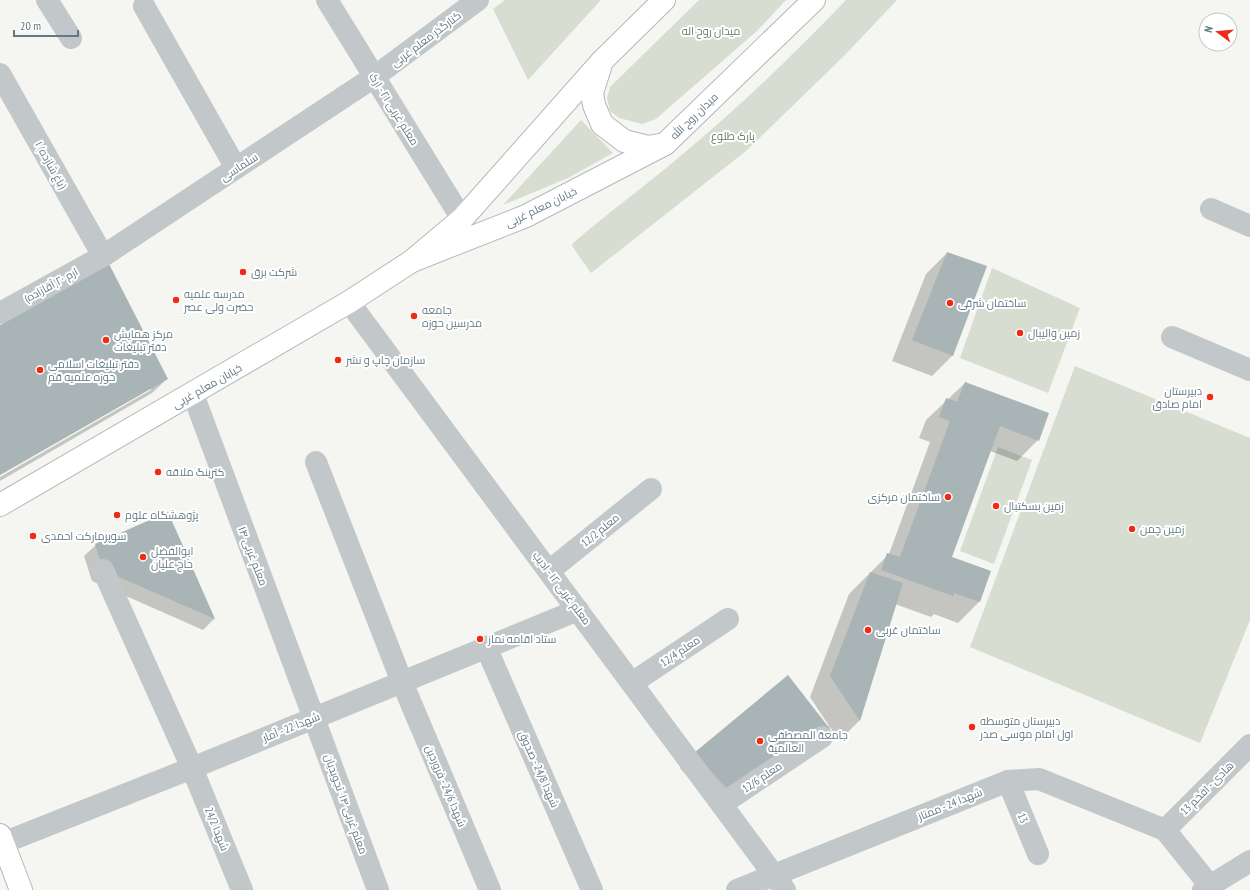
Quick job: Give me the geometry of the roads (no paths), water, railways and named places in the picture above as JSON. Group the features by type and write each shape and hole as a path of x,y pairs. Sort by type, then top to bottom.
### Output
{"main road":[{"name":"میدان روح الله","path":"664,0 602,60 592,93 594,105 602,124 624,141 648,147 666,144 814,0"},
{"name":"خیابان معلم غربی","path":"0,505 349,302 412,261 462,219 602,60"},
{"name":"خیابان معلم غربی","path":"412,261 526,216 666,144"},
{"path":"2,839 16,888"}],"street":[{"path":"47,0 71,38"},
{"name":"معلم غربی ۲۱ - ارک","path":"327,0 462,219"},
{"name":"کنارگذر معلم غربی","path":"374,77 478,0"},
{"path":"144,6 236,168"},
{"name":"۱ (باغ شازده)","path":"0,74 103,256"},
{"name":"سلماسی","path":"103,256 374,77"},
{"path":"1211,210 1250,226"},
{"name":"ارم ۲۰(آقازاده)","path":"0,313 103,256"},
{"name":"معلم غربی ۱۲ - ادیب","path":"349,302 780,882"},
{"path":"1172,337 1250,370"},
{"name":"معلم غربی ۱۴","path":"193,394 314,718"},
{"name":"شهدا 24/6 - فروردین","path":"316,462 402,682 490,890"},
{"name":"معلم 12/2","path":"549,571 651,489"},
{"name":"شهدا 24/2","path":"103,570 192,768 242,890"},
{"name":"شهدا 22 - آمار","path":"2,839 192,768 578,610"},
{"name":"معلم 12/4","path":"632,683 728,620"},
{"name":"شهدا 24/8 - صدوق","path":"486,647 592,890"},
{"name":"معلم غربی ۱۴- تجویدیان","path":"314,718 378,890"},
{"name":"معلم 12/6","path":"722,804 822,737"},
{"name":"هادی - افخم 13","path":"1165,830 1250,746"},
{"name":"شهدا 24 - ممتاز","path":"737,890 780,882 1008,781 1039,779 1165,830"},
{"name":"13","path":"1008,781 1038,854"},
{"path":"1165,830 1206,888 1231,882 1250,861"}],"place":[{"name":"شرکت برق","path":"243,272"},
{"name":"مدرسه علمیه حضرت ولی عصر","path":"176,300"},
{"name":"ساختمان شرقی","path":"950,303"},
{"name":"جامعه مدرسین حوزه","path":"414,316"},
{"name":"زمین والیبال","path":"1020,333"},
{"name":"مرکز همایش دفتر تبلیغات","path":"106,340"},
{"name":"سازمان چاپ و نشر","path":"338,360"},
{"name":"دفتر تبلیغات اسلامی حوزه علمیه قم","path":"40,370"},
{"name":"دبیرستان امام صادق","path":"1210,397"},
{"name":"کترینگ ملاقه","path":"158,472"},
{"name":"ساختمان مرکزی","path":"948,497"},
{"name":"زمین بسکتبال","path":"996,506"},
{"name":"پژوهشگاه علوم","path":"117,515"},
{"name":"زمین چمن","path":"1132,529"},
{"name":"سوپرمارکت احمدی","path":"33,536"},
{"name":"ابوالفضل حاج علیان","path":"143,557"},
{"name":"ساختمان غربی","path":"868,630"},
{"name":"ستاد اقامه نماز","path":"480,639"},
{"name":"دبیرستان متوسطه اول امام موسی صدر","path":"972,727"},
{"name":"جامعة المصطفی العالمیة","path":"760,741"}],"park label":[{"name":"میدان روح اله","path":"711,31"},
{"name":"پارک طلوع","path":"733,136"}]}
